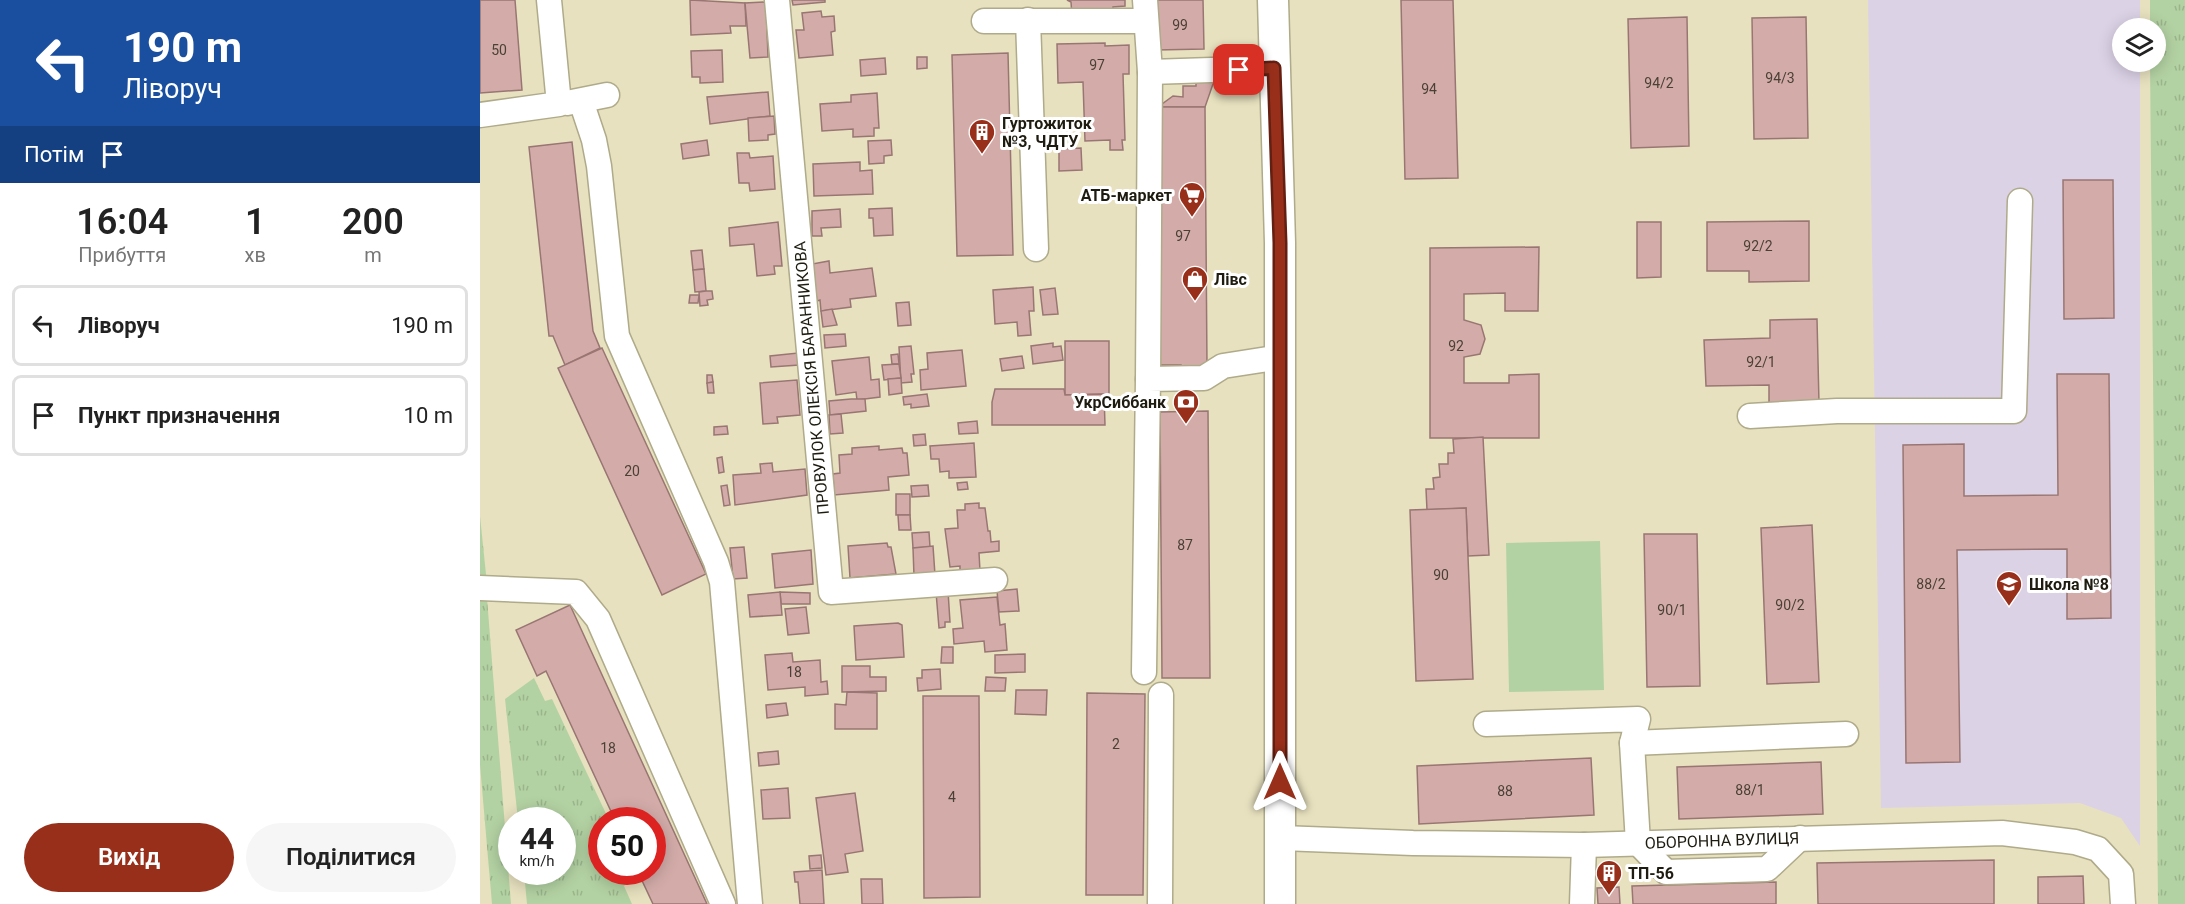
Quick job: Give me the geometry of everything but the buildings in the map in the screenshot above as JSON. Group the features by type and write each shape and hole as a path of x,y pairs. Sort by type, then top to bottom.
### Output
{"main road":[{"path":"1273,0 1281,357 1280,904"}],"street":[{"path":"549,0 570,102 594,140 599,166 617,336 716,562 722,582 750,904"},
{"name":"ПРОВУЛОК ОЛЕКСІЯ БАРАННИКОВА","path":"777,0 831,592 995,579"},
{"path":"984,21 1145,11 1150,72 1144,672"},
{"path":"1028,20 1036,249"},
{"path":"1150,72 1274,68"},
{"path":"480,115 607,95"},
{"path":"1750,416 1837,411 2014,411 2020,201"},
{"path":"1148,379 1204,378 1223,366 1281,357"},
{"path":"480,588 576,592 598,620 723,904"},
{"path":"1160,904 1161,695"},
{"path":"1485,724 1638,719 1632,743 1638,843"},
{"path":"1632,743 1846,734"},
{"name":"ОБОРОННА ВУЛИЦЯ","path":"1281,838 1413,843 1584,845 2002,832 2075,842 2098,849 2121,874 2123,904"},
{"path":"1582,904 1584,845"}],"shaded area":[{"name":"Школа №8","path":"1868,0 2140,0 2140,18 2112,18 2112,72 2140,72 2140,846 2121,818 2080,803 1881,808"}],"green space":[{"path":"2150,0 2185,0 2185,904 2158,904 2150,72 2166,72 2166,18 2150,18"},
{"path":"480,516 487,584 480,581"},
{"path":"1600,541 1604,690 1509,692 1506,543"},
{"path":"480,598 487,598 503,807 498,807 498,885 510,885 511,904 492,904 480,765"},
{"path":"534,678 545,701 552,699 603,807 588,807 588,885 625,885 632,904 527,904 525,885 576,885 576,807 517,807 505,699"}],"place":[{"name":"Гуртожиток №3, ЧДТУ","path":"982,155"},
{"name":"АТБ-маркет","path":"1192,218"},
{"name":"Лівс","path":"1195,302"},
{"name":"УкрСиббанк","path":"1186,425"},
{"name":"Школа №8","path":"2009,607"},
{"name":"ТП-56","path":"1609,896"}],"route":[{"path":"1239,70 1274,68 1280,243 1280,782"}]}
